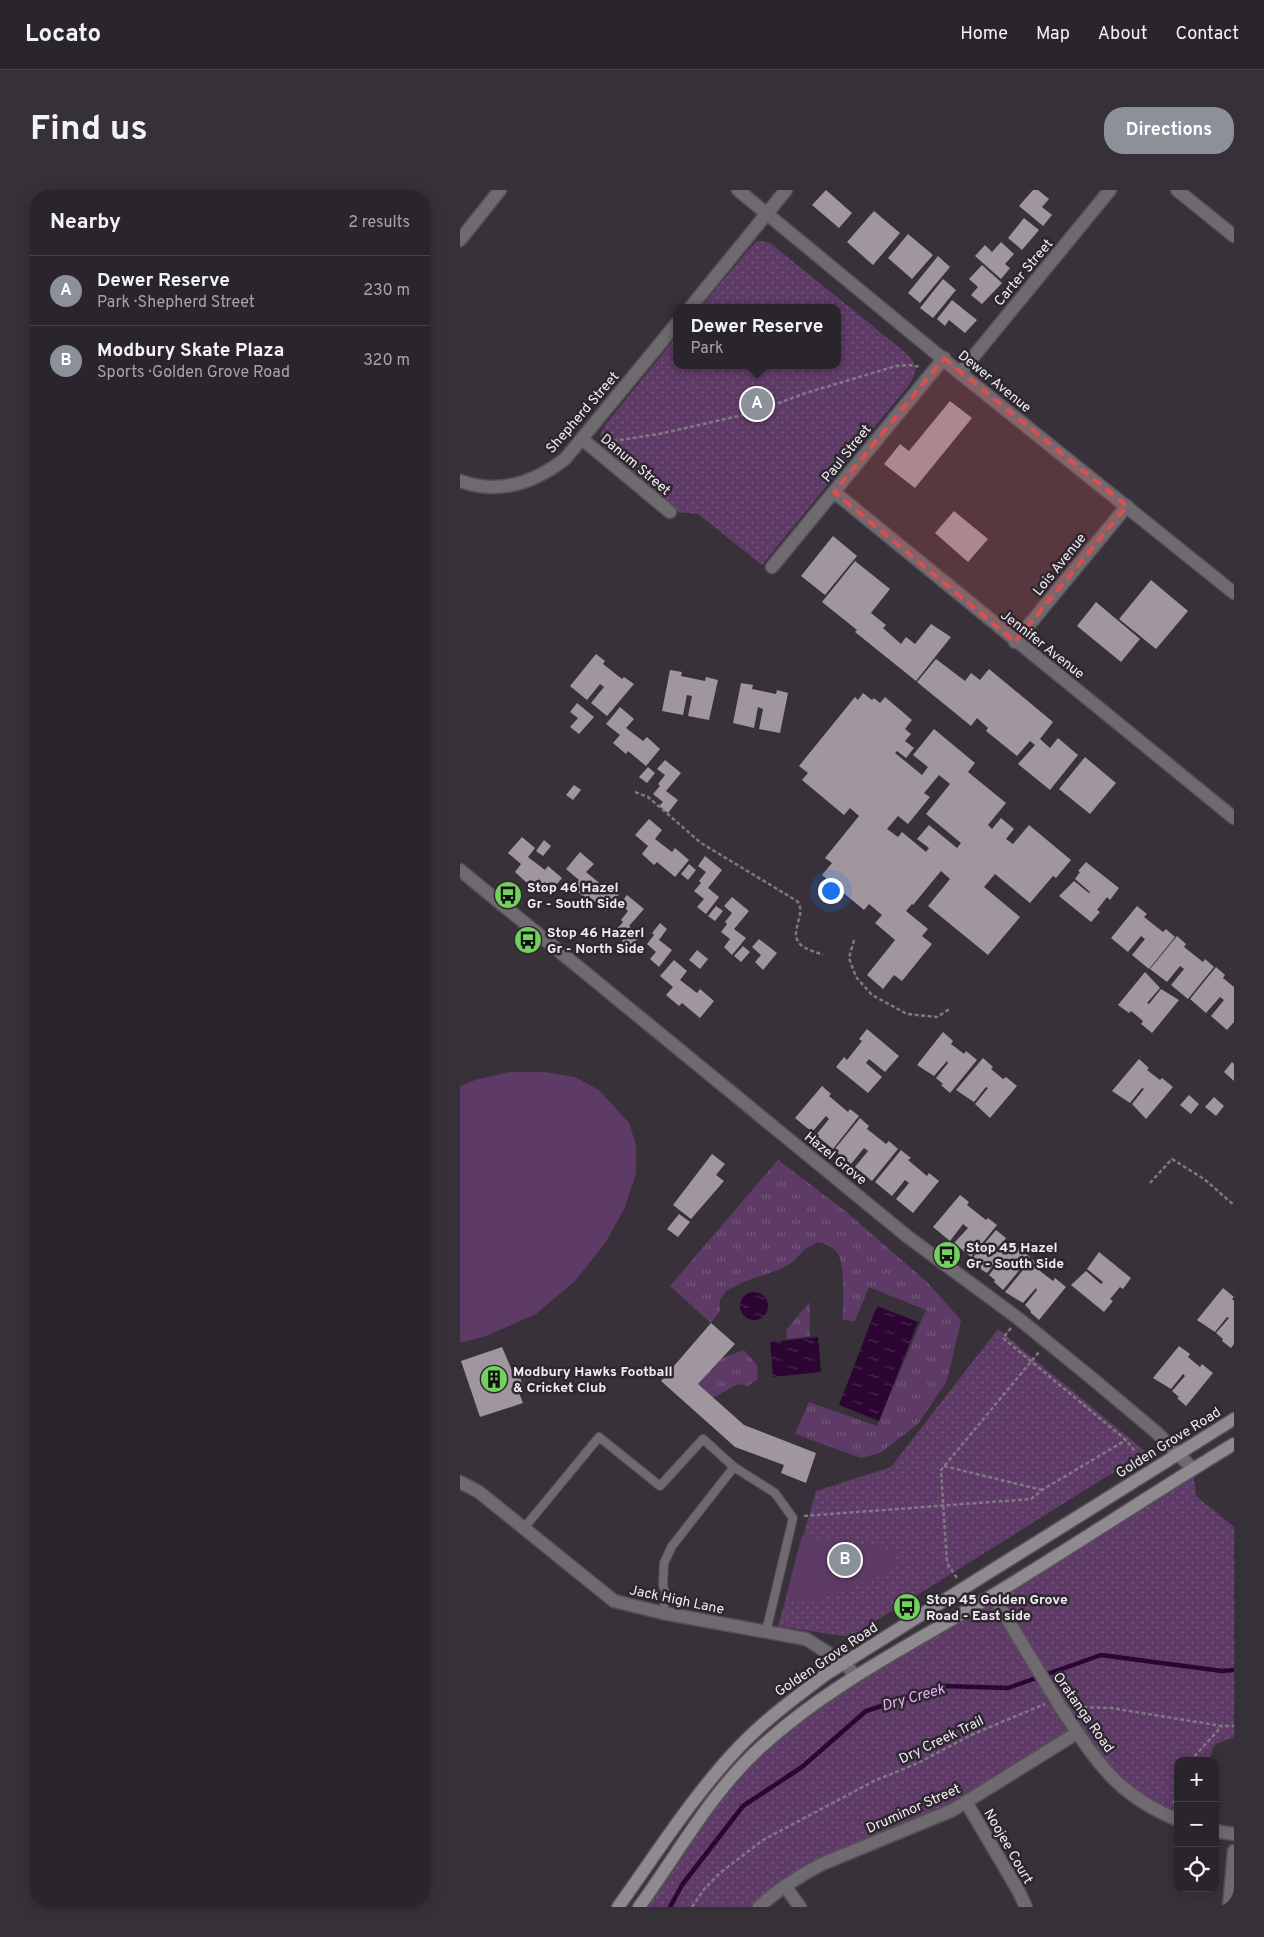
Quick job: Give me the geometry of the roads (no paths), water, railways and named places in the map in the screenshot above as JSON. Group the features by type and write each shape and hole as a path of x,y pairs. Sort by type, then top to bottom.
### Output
{"main road":[{"name":"Golden Grove Road","path":"618,1907 704,1789 740,1746 781,1708 844,1663 1234,1419"},
{"path":"639,1907 696,1822 715,1798 761,1747 790,1722 855,1675 993,1595 1234,1444"},
{"path":"982,1576 993,1595"}],"street":[{"path":"460,240 500,190"},
{"name":"Dewer Avenue","path":"738,190 1234,593"},
{"path":"693,304 786,190"},
{"name":"Carter Street","path":"960,372 1110,190"},
{"path":"1177,190 1234,236"},
{"name":"Shepherd Street","path":"460,482 494,488 517,485 552,470 566,459 673,328"},
{"name":"Paul Street","path":"772,567 944,358"},
{"name":"Danum Street","path":"582,439 670,512"},
{"name":"Jennifer Avenue","path":"834,492 1015,642 1089,699 1234,818"},
{"name":"Lois Avenue","path":"1015,642 1127,506"},
{"name":"Hazel Grove","path":"460,870 908,1237 1047,1341 1129,1409 1193,1469"},
{"name":"Jack High Lane","path":"460,1482 479,1492 614,1601 662,1613 806,1639 844,1663 855,1675"},
{"name":"Oratanga Road","path":"993,1595 1077,1733 1116,1781 1135,1797 1174,1818"},
{"name":"Druminor Street","path":"759,1907 785,1886 822,1864 935,1817 966,1802 1077,1733"},
{"name":"Noojee Court","path":"966,1802 1026,1907"},
{"path":"1219,1832 1234,1834"},
{"path":"1229,1907 1234,1851"},
{"path":"785,1886 800,1907"}],"lane":[{"path":"524,1528 599,1437 660,1486 703,1439 734,1467 775,1493 793,1518 766,1632"},
{"path":"662,1613 666,1596 663,1585 664,1563 672,1546 734,1467"}],"water":[{"path":"754,1292 764,1296 768,1306 764,1316 754,1320 744,1316 740,1306 744,1296"},
{"path":"877,1306 918,1322 879,1421 839,1405"},
{"path":"818,1337 821,1372 773,1377 770,1342"}],"waterway":[{"name":"Dry Creek","path":"670,1907 682,1885 743,1806 802,1767 866,1711 944,1686 1008,1688 1101,1655 1222,1671 1234,1670"}],"place":[{"name":"Dewer Reserve","path":"757,404"},
{"name":"Stop 46 Hazel Gr - South Side","path":"508,895"},
{"name":"Stop 46 Hazerl Gr - North Side","path":"528,940"},
{"name":"Stop 45 Hazel Gr - South Side","path":"947,1255"},
{"name":"Modbury Hawks Football & Cricket Club","path":"494,1379"},
{"name":"Modbury Skate Plaza","path":"845,1560"},
{"name":"Stop 45 Golden Grove Road - East side","path":"907,1607"}]}
